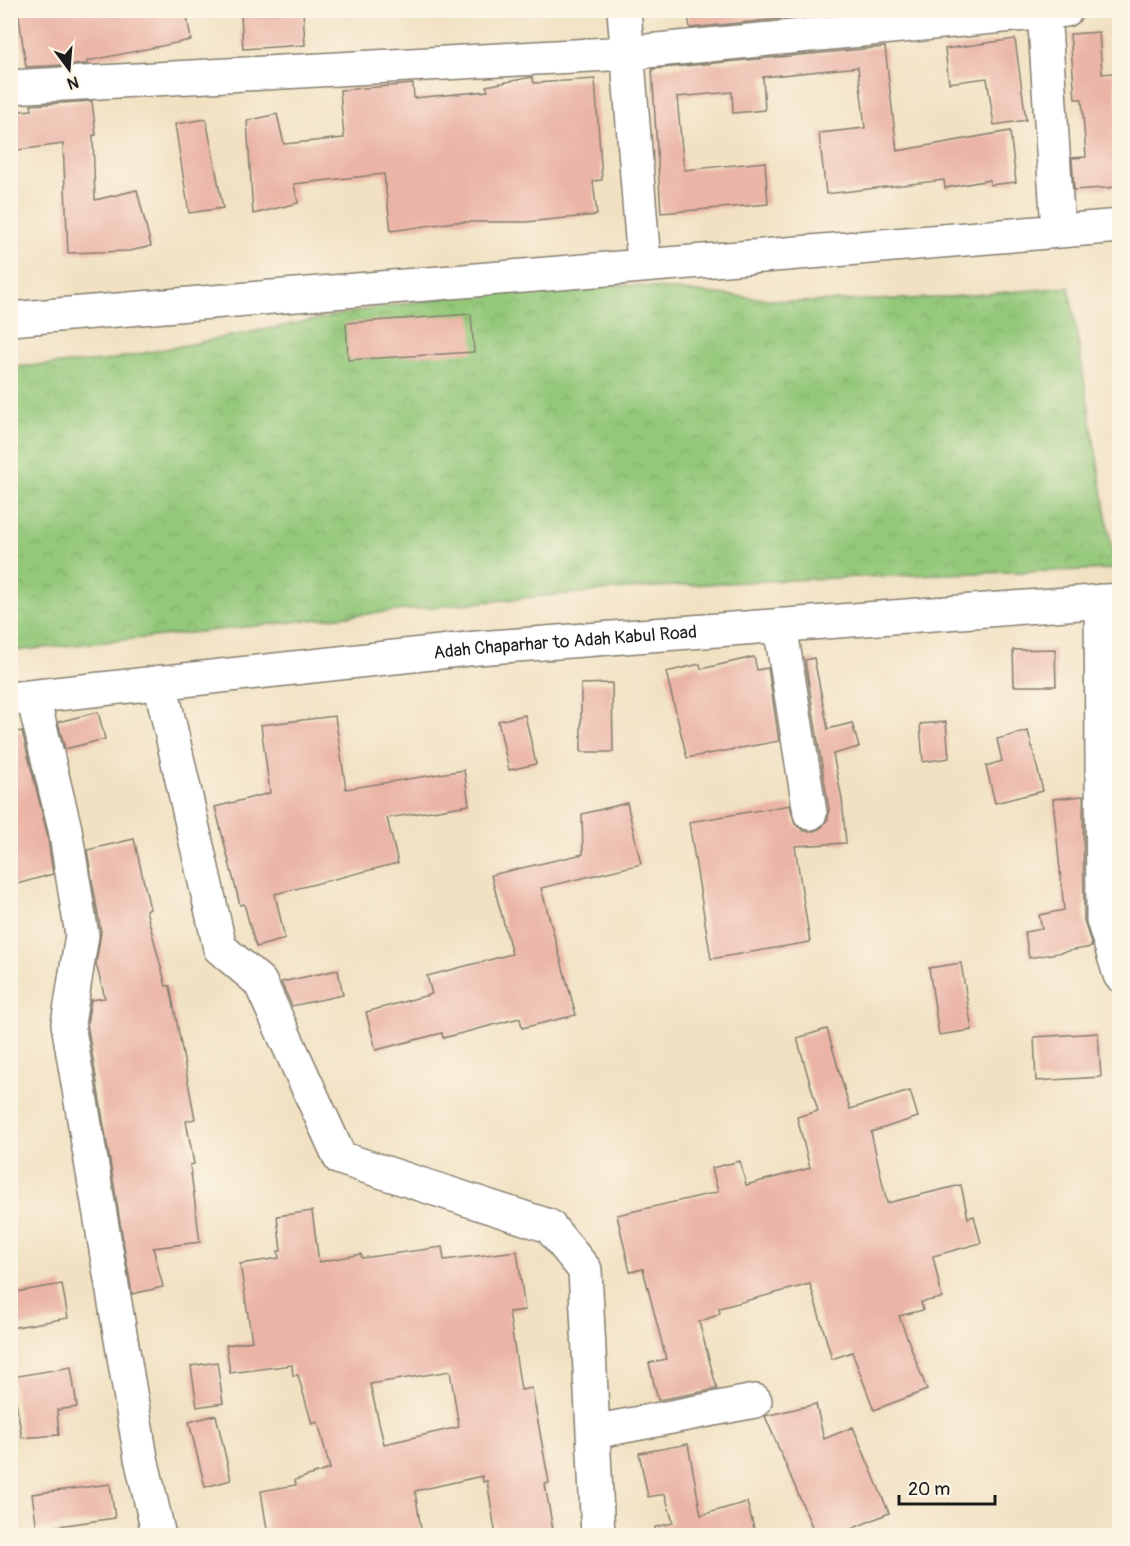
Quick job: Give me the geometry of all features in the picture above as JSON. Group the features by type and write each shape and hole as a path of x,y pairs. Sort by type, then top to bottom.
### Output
{"street":[{"path":"624,10 644,264"},
{"path":"10,87 627,53 1051,11 1058,230"},
{"path":"10,319 644,264 1119,226"},
{"path":"1110,601 1102,920 1119,975"},
{"name":"Adah Chaparhar to Adah Kabul Road","path":"22,698 477,648 1110,601"},
{"path":"780,625 810,813"},
{"path":"160,682 220,948 260,982 340,1158 549,1226 585,1270 598,1536"},
{"path":"22,698 65,829 82,935 68,1024 141,1458 159,1536"},
{"path":"593,1432 755,1401"}],"green space":[{"path":"627,285 796,302 937,298 1069,287 1115,569 802,579 614,590 11,651 11,367 104,361 374,308 510,288"}],"building":[{"path":"18,10 186,10 191,40 87,61 87,64 26,67"},
{"path":"687,10 869,10 690,28"},
{"path":"303,11 305,45 243,49 241,15"},
{"path":"1099,32 1102,74 1113,73 1115,86 1119,135 1119,187 1074,190 1072,158 1086,157 1082,99 1075,99 1070,34"},
{"path":"1015,39 1026,120 994,125 987,78 949,83 945,49"},
{"path":"885,47 897,151 1010,131 1016,182 990,185 990,180 945,188 944,180 826,194 819,133 865,128 858,67 763,77 765,110 733,113 732,92 677,97 684,170 765,162 768,204 661,213 652,69"},
{"path":"532,77 534,83 595,79 602,180 593,181 597,215 526,222 454,222 391,231 384,174 294,184 298,203 253,214 247,121 277,114 284,144 344,138 340,90 413,84 414,98 488,91 486,86"},
{"path":"92,101 96,135 93,135 95,200 137,190 151,246 130,251 68,253 63,144 10,151 10,112 32,110 31,105"},
{"path":"206,119 223,208 189,213 175,124"},
{"path":"471,314 474,352 348,360 346,323"},
{"path":"1055,649 1056,686 1014,686 1013,650"},
{"path":"754,657 757,670 768,668 779,741 687,758 666,672 700,664 701,669"},
{"path":"814,658 828,729 852,723 859,747 833,754 842,799 846,843 795,846 810,942 711,959 689,822 790,805 795,824 804,831 821,828 828,819 829,810 805,660"},
{"path":"612,683 613,752 581,752 581,684"},
{"path":"98,712 105,739 65,749 58,722"},
{"path":"525,715 536,764 509,770 498,721"},
{"path":"335,716 346,789 464,770 469,805 387,818 398,863 275,894 285,939 256,947 244,904 240,905 215,807 270,793 261,725"},
{"path":"946,722 949,758 923,762 920,724"},
{"path":"22,731 47,833 53,874 10,886 10,733"},
{"path":"1028,731 1043,791 995,803 986,766 1002,761 997,739"},
{"path":"1083,796 1084,920 1092,947 1029,958 1025,932 1042,929 1039,915 1064,910 1053,799"},
{"path":"627,803 641,864 541,888 576,1015 522,1028 520,1018 443,1038 442,1033 376,1050 366,1012 432,994 427,976 512,954 491,875 583,854 582,814"},
{"path":"134,839 150,909 146,910 166,986 170,986 195,1119 186,1121 194,1164 190,1165 200,1242 153,1248 163,1287 132,1294 87,1023 91,1000 105,998 96,964 101,932 87,850"},
{"path":"961,963 972,1030 939,1035 929,968"},
{"path":"338,970 343,995 292,1006 281,982"},
{"path":"827,1029 850,1109 910,1091 918,1117 871,1132 887,1203 961,1185 968,1218 974,1216 981,1243 933,1256 942,1298 921,1302 923,1310 899,1316 927,1390 874,1410 852,1352 832,1359 810,1284 719,1308 720,1314 699,1322 717,1389 658,1400 649,1363 666,1359 643,1269 630,1272 617,1215 718,1192 712,1168 740,1161 746,1185 810,1168 797,1117 818,1111 797,1038"},
{"path":"1098,1033 1101,1077 1036,1081 1034,1037"},
{"path":"312,1211 319,1262 361,1254 362,1258 442,1247 444,1260 517,1251 525,1310 509,1312 521,1390 532,1388 549,1483 545,1484 554,1536 496,1536 487,1481 483,1482 482,1476 415,1491 422,1536 268,1536 261,1491 296,1485 295,1480 330,1469 318,1422 312,1424 298,1375 293,1376 292,1365 230,1373 226,1345 252,1341 240,1264 279,1258 278,1251 281,1251 277,1216","holes":["450,1371 459,1427 384,1444 370,1384"]},
{"path":"62,1284 68,1318 10,1328 10,1293"},
{"path":"217,1362 223,1403 197,1407 191,1366"},
{"path":"71,1367 77,1407 57,1410 59,1435 22,1438 12,1377"},
{"path":"816,1404 824,1439 853,1427 889,1513 835,1536 816,1536 765,1416"},
{"path":"216,1415 231,1480 205,1487 189,1422"},
{"path":"688,1444 701,1515 747,1502 756,1536 656,1536 655,1527 673,1523 665,1494 648,1497 639,1453"},
{"path":"110,1484 115,1518 37,1529 32,1494"}]}
